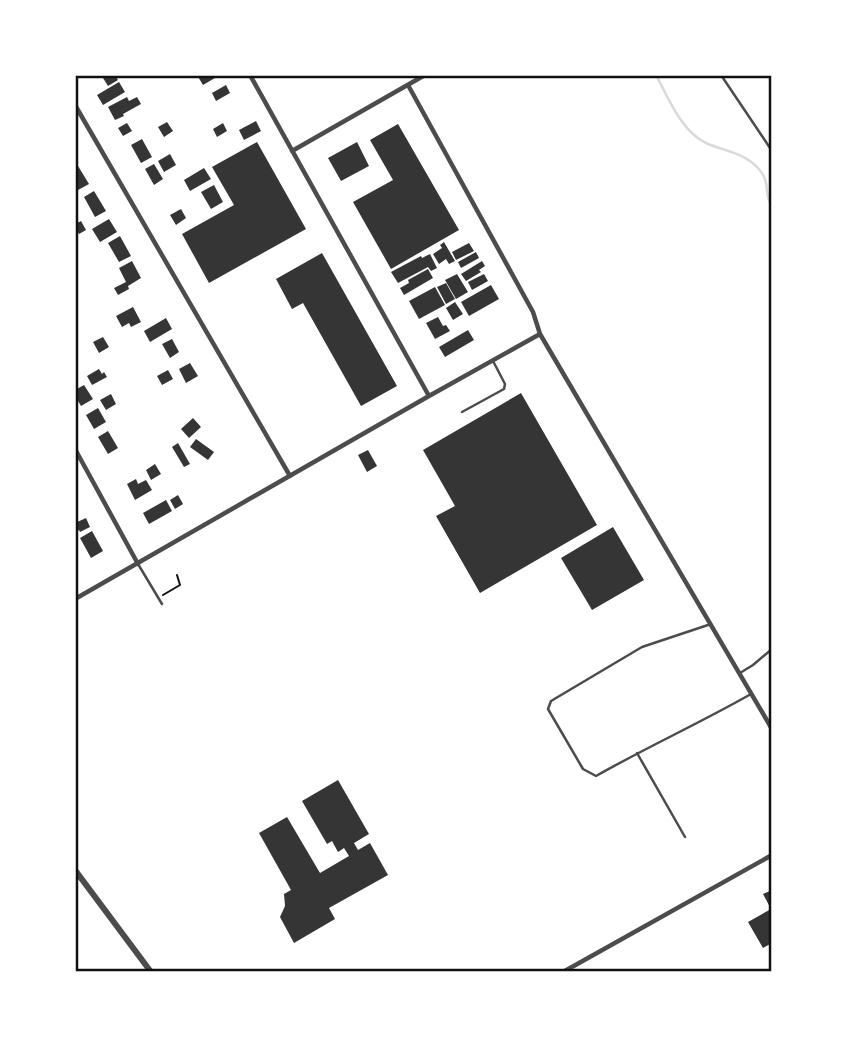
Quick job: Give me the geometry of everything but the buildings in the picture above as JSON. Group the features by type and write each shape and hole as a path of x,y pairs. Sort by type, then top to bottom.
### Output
{"street":[{"path":"250,75 429,396"},
{"path":"292,151 425,75"},
{"path":"408,85 533,312 540,334 772,729"},
{"path":"75,105 290,476"},
{"path":"75,599 540,334"},
{"path":"75,449 138,564"},
{"path":"564,972 772,855"},
{"path":"75,870 151,972"}],"lane":[{"path":"721,75 772,151"},
{"path":"462,412 504,389 505,384 493,360"},
{"path":"138,564 162,604"},
{"path":"711,624 642,647 551,701 548,709 583,769 596,776 751,694"},
{"path":"740,673 772,649"},
{"path":"638,753 685,837"}],"path":[{"path":"163,594 180,585 177,575"}],"waterway":[{"path":"656,75 677,114 691,132 708,144 740,155 757,167 765,178 772,206"}]}
